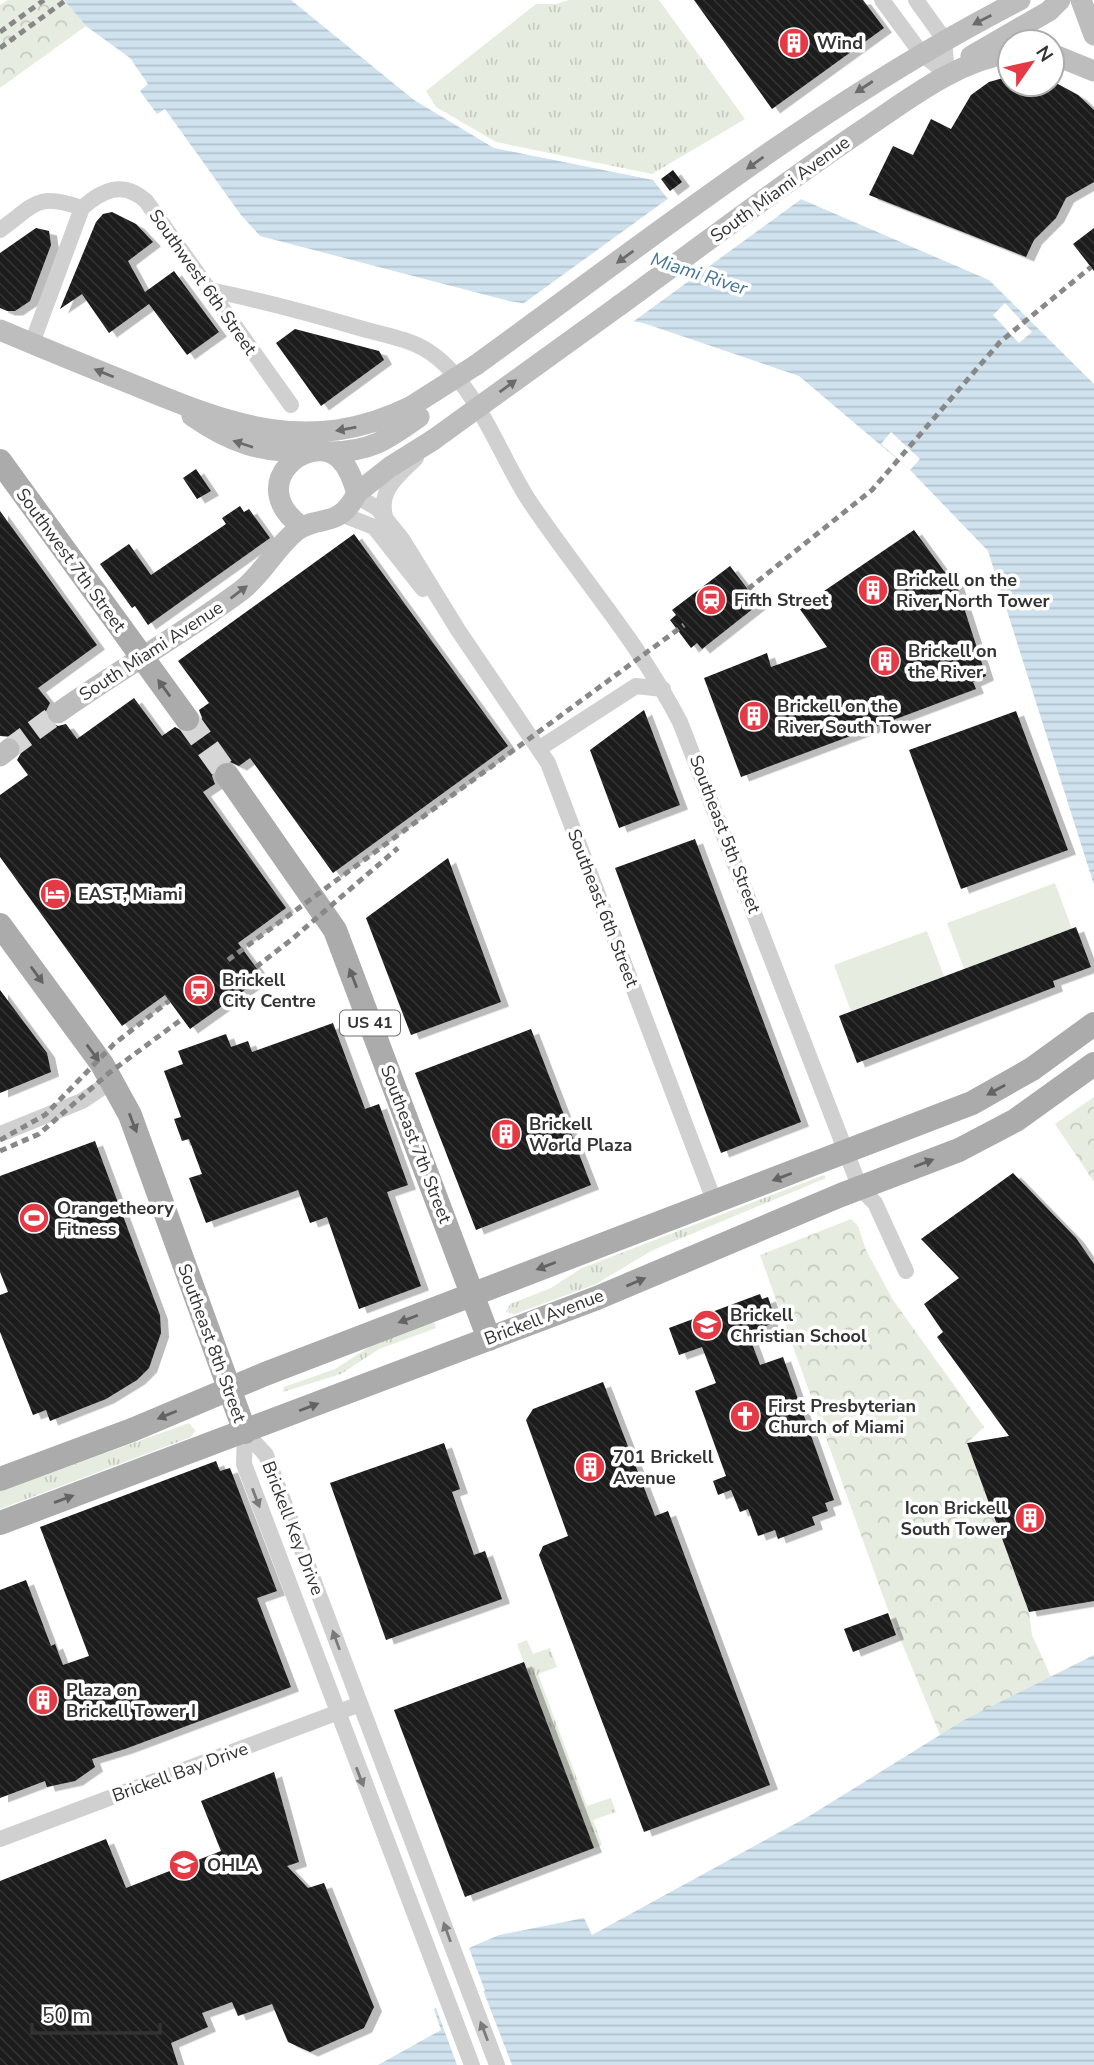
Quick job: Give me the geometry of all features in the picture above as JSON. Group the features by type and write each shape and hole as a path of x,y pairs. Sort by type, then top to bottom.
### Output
{"main road":[{"name":"South Miami Avenue","path":"167,399 211,429 241,445 278,452 320,452 365,450 377,445 414,412 476,365 810,123 920,53 1020,0"},
{"path":"947,75 978,51 1049,11 1060,0"},
{"path":"1081,0 1094,34"},
{"name":"South Miami Avenue","path":"357,494 390,467 433,440 830,152 947,75 996,58"},
{"path":"1066,60 1094,71"},
{"name":"South Miami Avenue","path":"0,330 167,399 246,427 289,433 356,428 414,412"},
{"path":"320,452 344,464 357,494 341,514 323,523 302,527 282,509 278,494 286,467 320,452"},
{"name":"Southwest 7th Street","path":"0,461 142,658"},
{"name":"South Miami Avenue","path":"58,713 117,670 165,645 255,580 302,527"},
{"path":"142,658 187,719"},
{"name":"Southeast 7th Street","path":"227,775 335,930 489,1339"},
{"name":"Southeast 8th Street","path":"0,925 112,1081 130,1115 245,1432"},
{"path":"0,1479 472,1294 972,1103 1053,1054 1094,1024"},
{"name":"Brickell Avenue","path":"0,1523 597,1298 987,1137 1094,1064"}],"street":[{"path":"882,0 920,53 947,75"},
{"path":"916,0 944,39 947,75"},
{"name":"Southwest 6th Street","path":"82,208 99,193 111,188 137,193 292,405"},
{"path":"0,230 43,199 55,198 82,208 32,343"},
{"name":"Southeast 5th Street","path":"209,290 278,304 398,338 427,350 453,375 529,499 663,689 693,748 860,1188 875,1203 906,1271"},
{"path":"385,516 384,498 390,485 433,440"},
{"name":"Southeast 6th Street","path":"357,494 385,516 458,630 540,748 715,1203"},
{"name":"Southeast 6th Street","path":"341,514 374,527 458,630"},
{"path":"540,748 636,686 663,689"},
{"path":"0,1134 82,1101 112,1081"},
{"name":"Brickell Key Drive","path":"245,1432 266,1455 497,2065"},
{"name":"Brickell Key Drive","path":"245,1432 243,1464 472,2065"},
{"name":"Brickell Bay Drive","path":"0,1839 360,1704"}],"green space":[{"path":"8,0 64,0 86,26 0,88 0,5"},
{"path":"569,0 659,0 745,119 652,174 496,142 436,107 426,91 536,4 556,4"},
{"path":"1055,883 1072,929 964,969 947,923"},
{"path":"927,931 944,976 851,1011 834,965"},
{"path":"1094,1097 1094,1182 1055,1124"},
{"path":"824,1175 826,1178 653,1250 596,1284 515,1314 506,1312 510,1304 551,1288 582,1268"},
{"path":"851,1219 858,1226 866,1250 893,1300 984,1427 967,1443 1029,1612 1032,1635 1051,1677 940,1735 887,1607 760,1255"},
{"path":"434,1322 436,1328 379,1349 341,1374 283,1392 284,1387 335,1369 374,1344"},
{"path":"189,1423 195,1431 191,1437 0,1509 0,1491"},
{"path":"527,1640 533,1654 550,1648 557,1667 538,1674 587,1806 611,1798 616,1812 593,1820 602,1845 594,1848 517,1644"}],"water":[{"name":"Miami River","path":"64,0 291,0 414,100 494,148 653,180 667,198 796,197 989,280 1094,384 1094,885 988,551 910,470 799,376 643,323 509,301 260,236 241,215 165,109 157,114 140,91 148,84 130,58 86,26"},
{"path":"1094,1655 1094,2065 378,2065 441,2030 434,2009 485,1991 469,1948 499,1935 584,1918 592,1935 811,1815 964,1720"}],"pier":[{"path":"796,194 804,197 630,324 520,306 673,195"},
{"path":"1005,303 1032,332 1019,343 993,315"},
{"path":"891,432 920,459 910,470 881,444"},
{"path":"483,1990 512,2065 457,2065 436,2008"}],"building":[{"name":"Wind","path":"694,0 863,0 884,28 772,109"},
{"path":"996,80 996,98 1066,98 1066,88 1078,95 1094,110 1094,182 1066,198 1056,218 1034,240 1026,257 869,195 893,146 913,155 931,119 951,129 971,95"},
{"path":"673,170 682,182 670,191 661,179"},
{"path":"112,212 136,224 153,242 128,261 145,292 174,271 219,332 187,355 149,304 109,333 82,294 60,309 96,222 103,214"},
{"path":"36,228 49,231 51,245 30,301 15,311 7,311 0,308 0,253"},
{"path":"1094,228 1094,271 1073,244"},
{"path":"295,329 379,351 384,360 321,406 276,343"},
{"path":"196,469 211,491 197,499 183,478"},
{"path":"240,506 244,512 249,509 270,538 148,625 100,564 129,544 151,575 226,524 222,518"},
{"name":"Brickell City Centre","path":"0,511 97,645 38,688 50,703 45,713 48,721 58,726 66,724 77,739 134,698 162,736 175,727 188,734 196,731 202,718 199,710 209,703 178,661 354,534 508,746 333,873 250,758 239,766 226,760 218,763 212,776 215,784 203,792 286,908 238,943 263,977 190,1029 165,995 122,1026 0,857 0,795 28,775 17,760 21,753 20,742 13,737 0,736"},
{"path":"914,530 944,571 955,580 986,676 973,682 976,689 741,777 704,678 767,653 771,667 827,647 799,608"},
{"path":"730,566 759,604 702,649 697,643 691,648 670,620 676,615 672,610"},
{"path":"644,710 680,805 619,828 590,750"},
{"path":"1016,711 1068,850 961,889 909,750"},
{"path":"695,839 801,1122 721,1153 615,868"},
{"path":"448,858 501,1002 411,1035 366,918"},
{"path":"1076,927 1091,967 1053,981 1055,987 857,1063 839,1016"},
{"path":"0,990 47,1053 51,1072 0,1093"},
{"path":"333,1023 365,1109 379,1104 408,1185 387,1192 421,1286 359,1309 327,1217 310,1223 298,1190 206,1223 189,1178 202,1174 189,1139 182,1141 174,1119 181,1117 164,1071 183,1064 178,1051 226,1034 231,1047 248,1041 252,1052"},
{"name":"Brickell World Plaza","path":"531,1029 591,1185 476,1230 415,1073"},
{"path":"95,1141 160,1315 161,1333 149,1368 137,1380 106,1399 50,1421 46,1410 33,1415 0,1332 0,1295 8,1292 0,1272 0,1176"},
{"path":"1013,1173 1076,1238 1094,1264 1094,1601 1029,1612 967,1443 1009,1436 937,1337 943,1332 924,1304 959,1278 921,1239"},
{"name":"First Presbyterian Church of Miami","path":"760,1294 762,1299 768,1297 773,1312 768,1314 771,1324 748,1333 760,1365 783,1357 834,1500 825,1503 828,1511 812,1517 815,1525 778,1539 775,1530 758,1536 748,1509 740,1512 731,1490 718,1495 713,1481 726,1476 695,1391 716,1383 702,1347 679,1355 669,1328"},
{"path":"603,1382 655,1516 668,1511 770,1785 644,1832 539,1555 543,1546 568,1536 526,1420 533,1409"},
{"path":"444,1443 460,1489 452,1492 474,1555 485,1551 502,1599 386,1640 330,1483"},
{"path":"216,1461 220,1471 230,1468 277,1591 257,1598 291,1687 92,1759 95,1767 75,1781 47,1787 45,1781 0,1798 0,1590 26,1580 51,1646 55,1644 63,1665 89,1656 40,1527"},
{"path":"888,1613 896,1635 853,1652 844,1629"},
{"path":"524,1662 594,1848 465,1897 394,1710"},
{"path":"274,1772 299,1862 287,1866 308,1888 324,1883 374,2007 364,2028 310,2052 288,2042 272,2004 238,2016 232,2002 202,2013 208,2027 171,2043 178,2065 0,2065 0,1881 106,1839 126,1888 221,1851 201,1801"}],"tunnel":[{"path":"9,749 58,713"},
{"path":"187,719 227,775"}],"railway":[{"path":"0,32 44,0"},
{"path":"0,48 66,0"},
{"path":"748,589 872,490 1000,342 1091,267"},
{"path":"228,960 684,625"},
{"path":"256,967 398,848"},
{"path":"0,1140 45,1115 114,1044 169,1001"},
{"path":"0,1151 39,1134 109,1073 182,1019"}],"place":[{"name":"Wind","path":"794,43"},
{"name":"Brickell on the River North Tower","path":"873,590"},
{"name":"Fifth Street","path":"711,600"},
{"name":"Brickell on the River","path":"885,661"},
{"name":"Brickell on the River South Tower","path":"754,716"},
{"name":"EAST, Miami","path":"55,894"},
{"name":"Brickell City Centre","path":"199,990"},
{"name":"Brickell World Plaza","path":"506,1134"},
{"name":"Orangetheory Fitness","path":"34,1218"},
{"name":"Brickell Christian School","path":"707,1325"},
{"name":"First Presbyterian Church of Miami","path":"745,1416"},
{"name":"701 Brickell Avenue","path":"590,1467"},
{"name":"Icon Brickell South Tower","path":"1030,1518"},
{"name":"Plaza on Brickell Tower I","path":"43,1700"},
{"name":"OHLA","path":"184,1865"}]}
